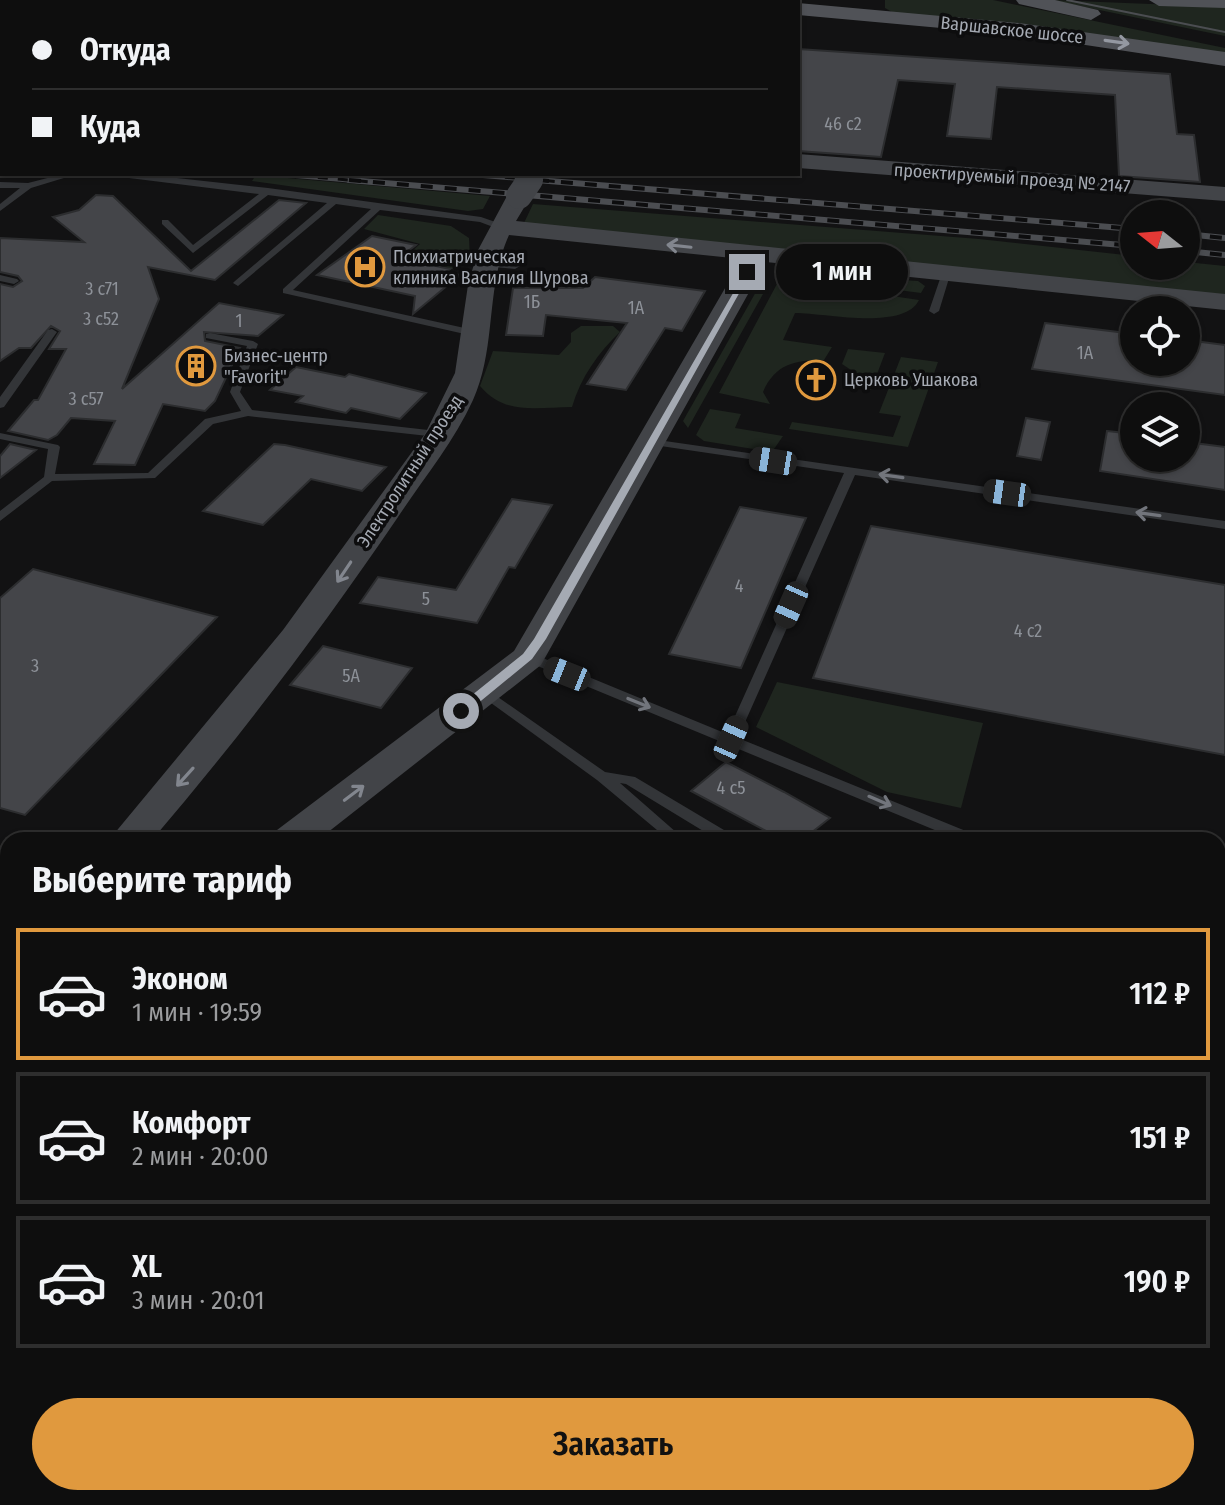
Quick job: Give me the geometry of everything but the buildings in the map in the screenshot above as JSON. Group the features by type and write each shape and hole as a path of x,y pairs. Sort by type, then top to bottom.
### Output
{"main road":[{"path":"800,8 836,0"},
{"path":"872,0 881,13 900,18"},
{"name":"Варшавское шоссе","path":"1026,0 1114,19"},
{"path":"1159,0 1225,2"},
{"name":"Варшавское шоссе","path":"800,8 1116,41 1225,59"},
{"path":"1144,25 1225,41"}],"street":[{"name":"проектируемый проезд № 2147","path":"800,161 1225,194"},
{"name":"Электролитный проезд","path":"136,832 206,754 318,611 437,434 464,387 479,334 481,283 501,265 501,227 533,176"},
{"path":"501,227 1225,302"},
{"path":"301,832 528,657 757,255"}],"lane":[{"path":"0,185 28,186 66,176"},
{"path":"138,176 481,220 501,227"},
{"path":"0,208 28,186"},
{"path":"165,222 193,250 268,191"},
{"path":"238,283 334,201"},
{"path":"378,207 286,291 479,334"},
{"path":"934,311 945,275"},
{"path":"0,278 14,281"},
{"path":"0,405 52,332"},
{"path":"210,336 253,344 235,392 248,413"},
{"path":"3,512 49,478 151,476 209,421 248,413 437,434"},
{"path":"0,436 54,447 49,478"},
{"path":"651,442 1225,525"},
{"path":"731,739 851,471"},
{"path":"528,657 954,832"},
{"path":"485,692 601,776 668,832"},
{"path":"601,776 630,780 716,832"}],"shaded area":[{"path":"885,0 993,0 1225,48 1225,56 894,13 885,8"},
{"path":"1051,0 1225,7 1225,36"},
{"path":"255,176 267,176 490,196 483,209 468,211 252,181"},
{"path":"533,204 979,239 1120,254 1120,280 1200,280 1200,263 1225,266 1225,296 524,223"},
{"path":"378,215 451,226 469,238 470,259 456,270 424,261 402,260 420,244 364,229"},
{"path":"783,275 918,281 925,286 921,293"},
{"path":"784,280 919,300 911,309 881,318 795,313 783,340 832,347 824,360 795,363 780,370 763,392 770,404 719,393 778,282"},
{"path":"761,283 768,285 688,428 683,421"},
{"path":"581,326 613,326 620,332 591,366 572,407 511,406 490,396 480,386 493,351 559,355 571,342 571,333"},
{"path":"848,349 885,353 871,390 864,389 866,380 842,364"},
{"path":"901,357 938,362 908,447 789,429 792,422 893,437 901,416 879,413"},
{"path":"710,409 741,414 735,428 783,436 772,452 704,441 696,435"},
{"path":"777,682 983,723 961,808 887,792 756,727"}],"tram line":[{"path":"1067,0 1225,32"}],"railway":[{"path":"302,176 372,182"},
{"path":"489,176 562,182"},
{"path":"349,180 1120,245"},
{"path":"537,180 1120,228"},
{"path":"1200,235 1225,238"},
{"path":"1200,252 1225,255"}],"place":[{"name":"Психиатрическая клиника Василия Шурова","path":"365,267"},
{"name":"Бизнес-центр \"Favorit\"","path":"196,366"},
{"name":"Церковь Ушакова","path":"816,380"}],"route":[{"path":"461,711 528,657 540,639 747,272"}]}
